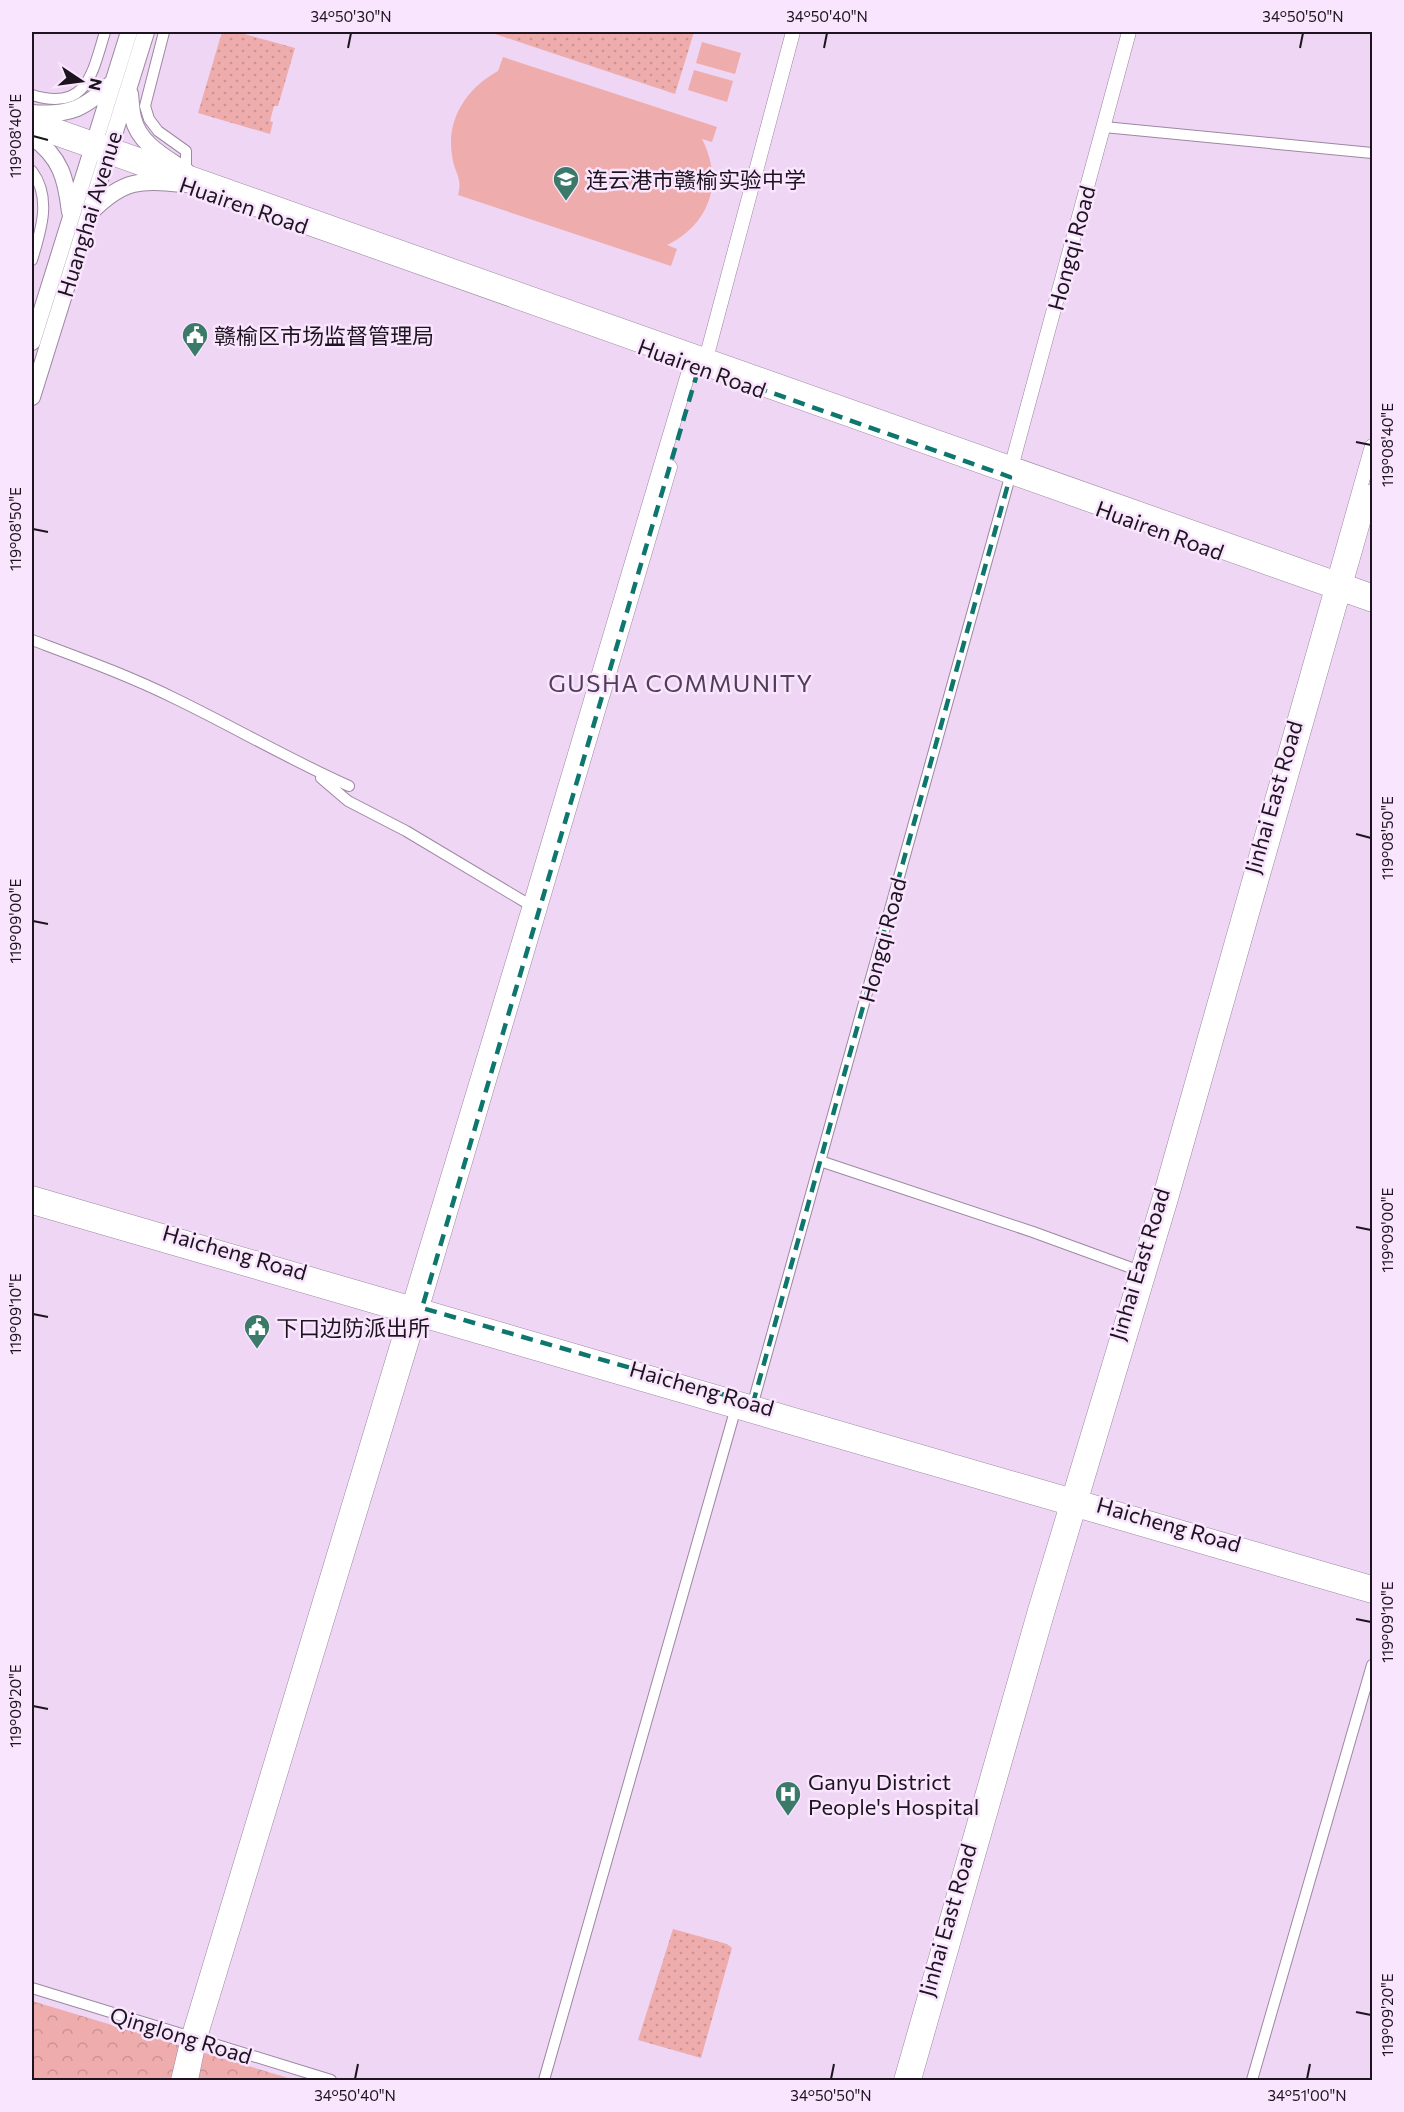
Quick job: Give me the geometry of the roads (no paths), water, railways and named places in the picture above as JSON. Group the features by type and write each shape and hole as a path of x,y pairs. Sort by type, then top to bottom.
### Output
{"main road":[{"name":"Huanghai Avenue","path":"121,84 129,32"},
{"name":"Huanghai Avenue","path":"32,342 70,218 101,148 121,84 146,32"},
{"path":"178,2080 194,2039 699,362 793,32"},
{"name":"Hongqi Road","path":"1011,470 1130,32"},
{"path":"32,115 74,111 121,84 138,131 146,142 184,177"},
{"name":"Huairen Road","path":"32,115 101,148"},
{"name":"Huairen Road","path":"32,130 101,148 699,362 1339,586 1372,605"},
{"path":"32,136 55,157 62,170 67,187 70,218"},
{"name":"Huanghai Avenue","path":"32,397 89,213 101,148"},
{"path":"89,213 105,198 129,184 184,177"},
{"path":"414,1311 530,905 699,362"},
{"name":"Jinhai East Road","path":"901,2080 1074,1503 1171,1199 1339,586 1372,446"},
{"name":"Jinhai East Road","path":"914,2080 1137,1270 1339,586 1372,491"},
{"name":"Huairen Road","path":"1339,586 1372,591"},
{"name":"Haicheng Road","path":"32,1193 735,1411 1372,1583"},
{"name":"Haicheng Road","path":"32,1207 753,1403 1372,1596"},
{"path":"191,2080 194,2039"}],"street":[{"path":"32,95 57,100 78,94 87,83 95,65 105,32"},
{"path":"164,32 145,106 149,119 158,131 186,151 184,177"},
{"path":"1104,127 1372,153"},
{"path":"32,171 39,180 44,206 42,225 32,260"},
{"name":"Hongqi Road","path":"753,1403 1011,470"},
{"path":"32,640 106,668 175,698 311,769 349,786"},
{"path":"311,769 348,801 406,831 530,905"},
{"path":"820,1161 1022,1228 1137,1270"},
{"path":"544,2080 735,1411"},
{"path":"1252,2080 1372,1665"},
{"name":"Qinglong Road","path":"32,1988 331,2080"}],"place":[{"name":"连云港市赣榆实验中学","path":"566,202"},
{"name":"赣榆区市场监督管理局","path":"195,358"},
{"name":"下口边防派出所","path":"257,1350"},
{"name":"Ganyu District People's Hospital","path":"788,1817"}],"district":[{"name":"GUSHA COMMUNITY","path":"681,682"}]}
